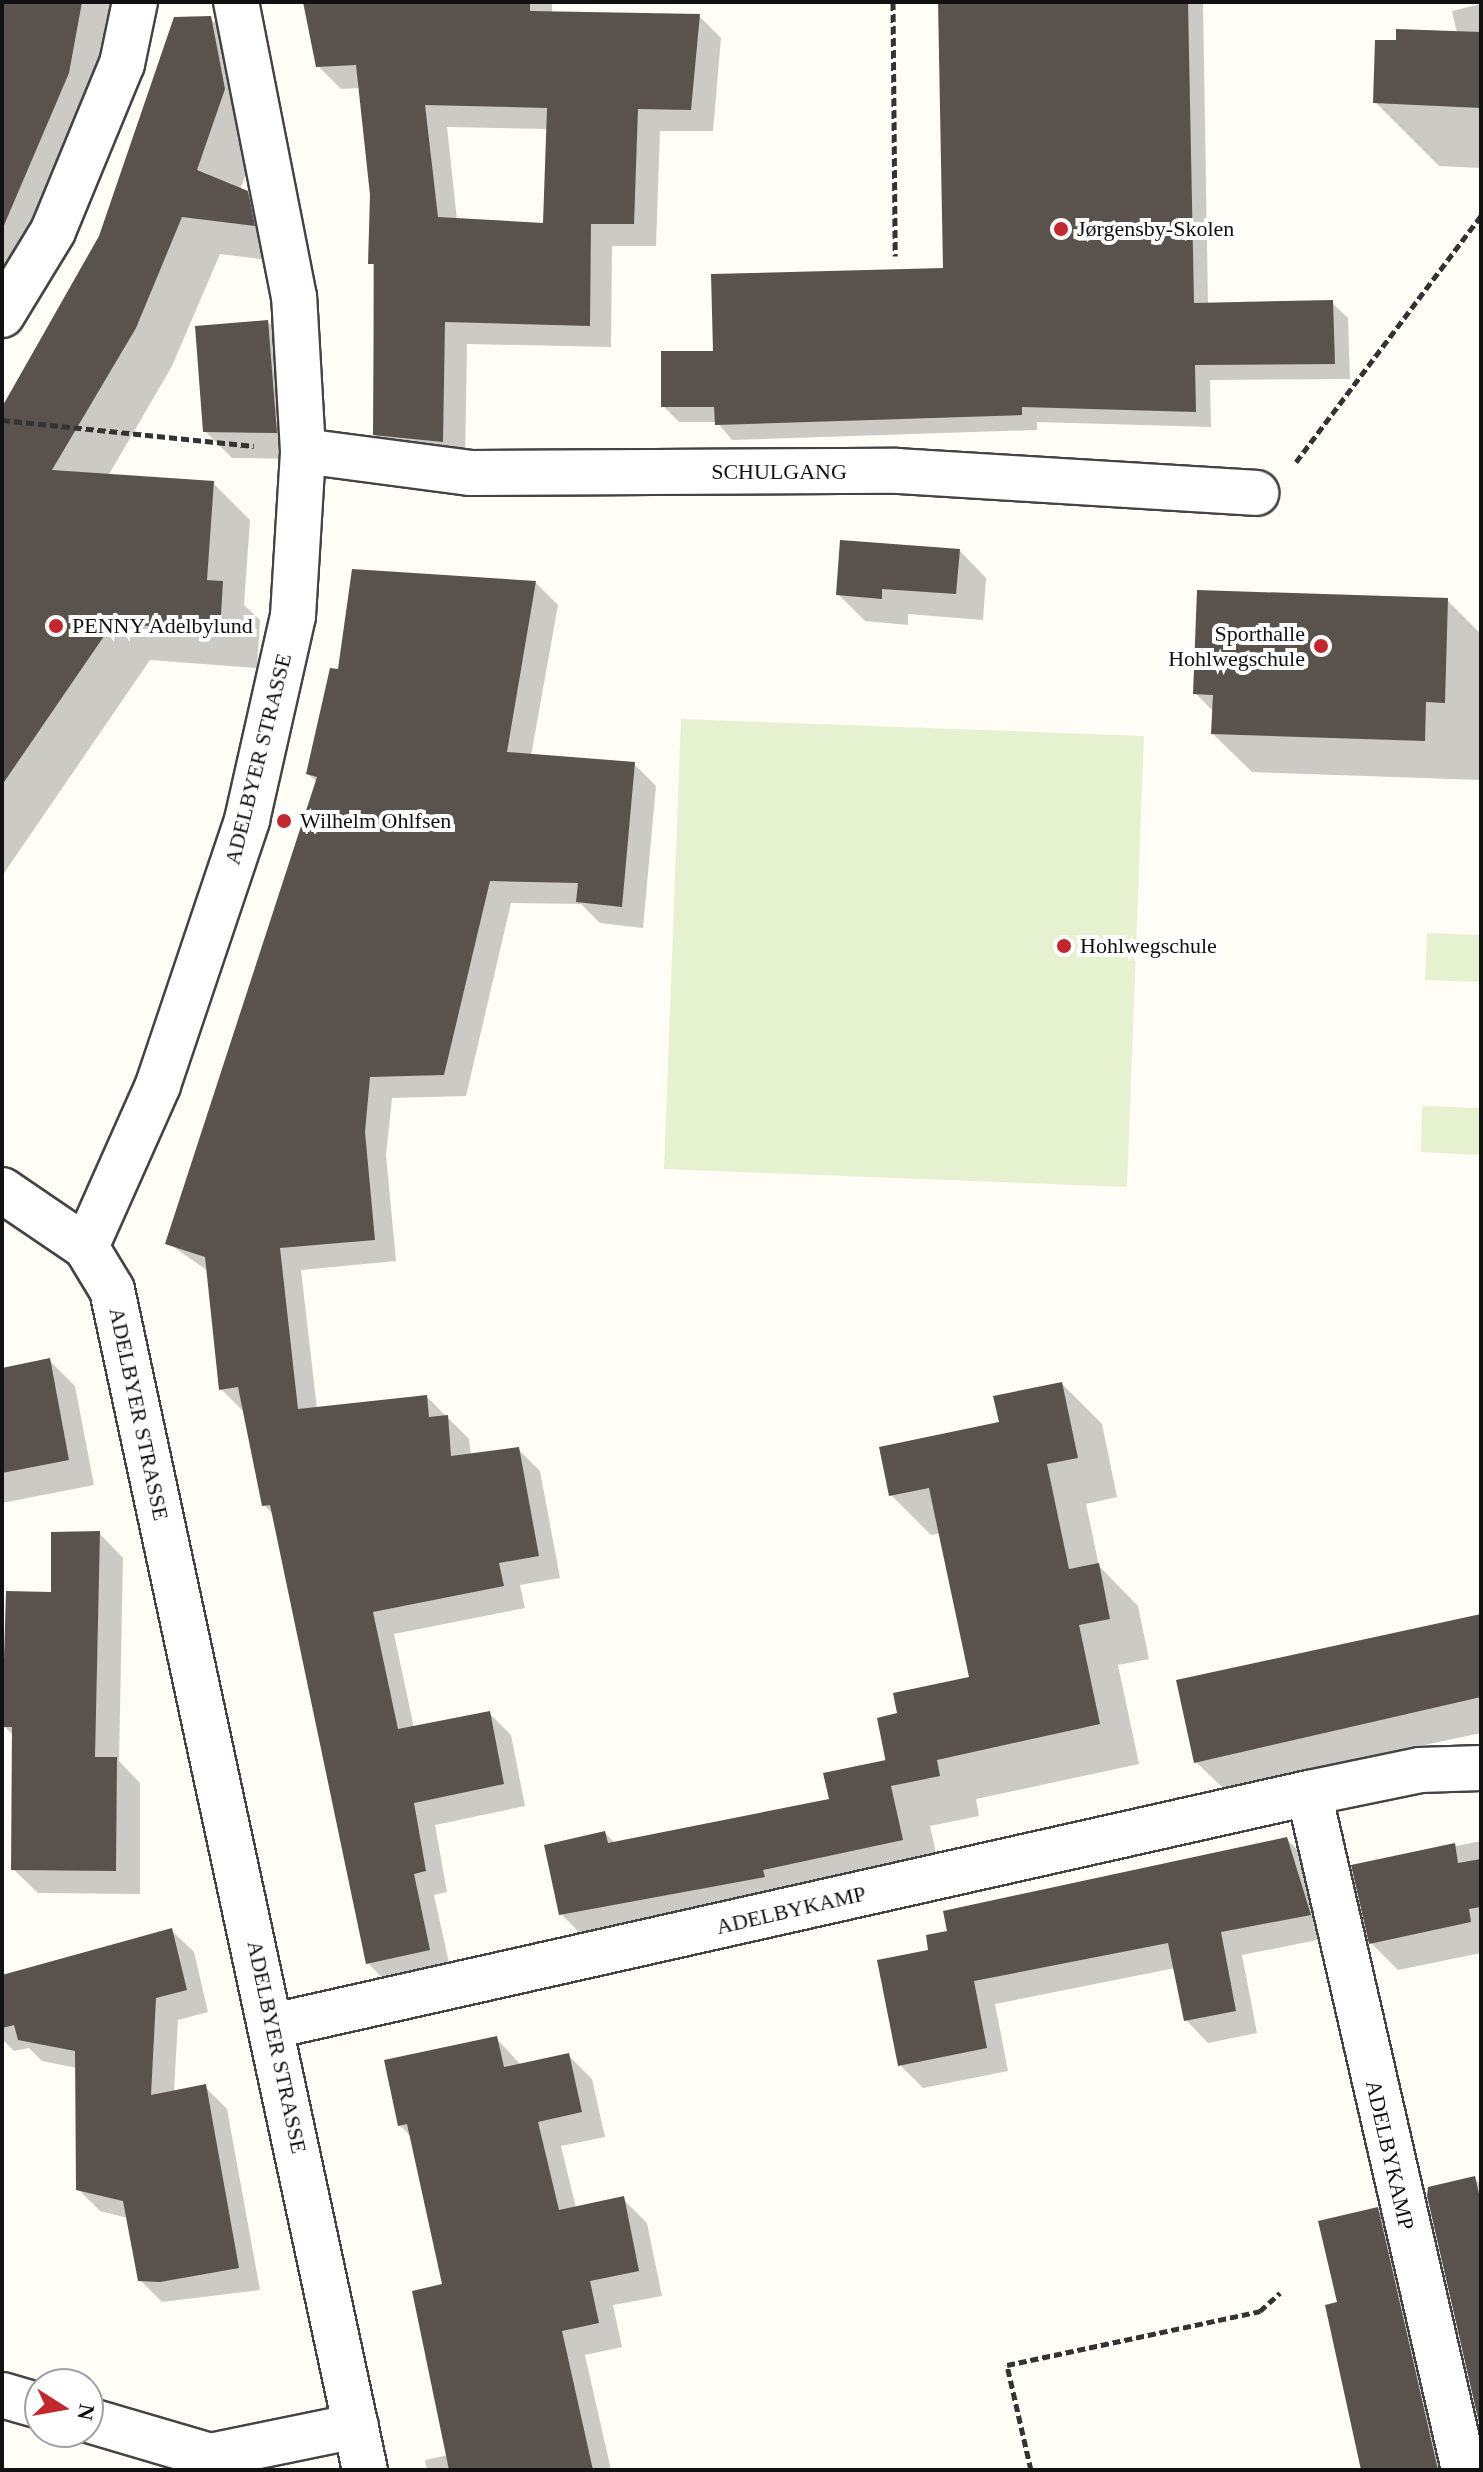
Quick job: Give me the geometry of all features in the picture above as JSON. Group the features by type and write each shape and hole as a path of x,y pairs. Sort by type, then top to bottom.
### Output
{"street":[{"path":"2,315 53,231 122,64 135,2"},
{"name":"ADELBYER STRASSE","path":"236,2 294,297 303,451 293,616 247,820 158,1085 86,1247 112,1290 273,2026 365,2470"},
{"name":"SCHULGANG","path":"303,451 470,473 897,471 1256,493"},
{"path":"2,1190 86,1247"},
{"name":"ADELBYKAMP","path":"273,2026 1309,1793 1420,1770 1481,1768"},
{"name":"ADELBYKAMP","path":"1309,1793 1464,2470"},
{"path":"2,2395 24,2401"},
{"path":"104,2426 208,2463 356,2426"}],"path":[{"path":"893,2 895,256"},
{"path":"1256,493 1278,485 1481,216"},
{"path":"2,420 303,451"},
{"path":"1031,2470 1007,2365 1260,2311 1280,2293"}],"green space":[{"path":"681,719 1144,736 1127,1187 664,1169"},
{"path":"1427,933 1481,935 1481,982 1425,980"},
{"path":"1422,1106 1481,1108 1481,1155 1421,1152"}],"building":[{"path":"2,2 82,2 69,73 2,230"},
{"path":"303,2 530,2 530,11 700,14 691,110 638,109 634,224 591,224 590,326 445,322 443,442 373,435 374,264 368,264 370,195 356,65 316,67","holes":["425,105 547,108 543,223 438,217"]},
{"name":"Jørgensby-Skolen","path":"938,2 1188,2 1194,303 1333,300 1335,364 1195,365 1196,412 1022,407 1022,415 715,425 714,407 661,407 661,351 713,351 711,274 943,268"},
{"path":"211,16 225,89 197,170 248,191 255,226 182,217 136,328 52,470 214,481 207,580 223,581 220,632 113,623 2,785 2,407 99,236 174,17"},
{"path":"1396,29 1481,32 1481,108 1373,103 1375,40 1396,40"},
{"path":"268,320 277,433 203,432 195,326"},
{"path":"840,540 960,549 956,594 882,589 882,599 836,595"},
{"path":"352,569 536,581 507,752 635,762 622,907 576,902 578,883 490,881 444,1075 370,1077 365,1132 375,1240 280,1248 298,1409 427,1395 429,1417 448,1415 451,1456 519,1447 539,1556 499,1563 504,1586 373,1612 398,1729 490,1711 504,1784 414,1803 426,1871 414,1874 430,1950 366,1964 270,1505 262,1506 238,1387 219,1390 205,1257 165,1244 317,777 306,774 330,668 338,669"},
{"name":"Sporthalle Hohlwegschule","path":"1197,590 1448,598 1445,703 1426,702 1425,741 1211,734 1213,695 1193,694"},
{"path":"50,1358 69,1460 2,1473 2,1368"},
{"path":"1062,1382 1078,1458 1047,1464 1069,1569 1099,1563 1110,1619 1079,1625 1100,1724 937,1760 940,1776 891,1786 903,1840 763,1870 765,1877 559,1915 544,1845 605,1831 608,1843 829,1799 823,1773 885,1760 877,1718 897,1713 893,1693 969,1677 929,1488 889,1496 879,1447 999,1422 993,1396"},
{"path":"100,1531 95,1757 117,1757 116,1871 11,1870 12,1727 2,1727 6,1591 51,1592 51,1532"},
{"path":"1481,1614 1481,1697 1194,1763 1176,1680"},
{"path":"1287,1837 1311,1915 1221,1932 1236,2011 1184,2021 1168,1943 974,1981 987,2048 898,2066 877,1960 928,1950 926,1935 947,1931 943,1911"},
{"path":"1455,1843 1458,1863 1481,1859 1481,1907 1469,1909 1471,1922 1369,1944 1351,1865"},
{"path":"172,1928 187,1990 156,1998 151,2095 206,2084 239,2268 160,2282 138,2281 123,2201 76,2190 75,2051 18,2040 14,2025 2,2028 2,1975"},
{"path":"497,2036 504,2067 569,2053 582,2112 538,2122 559,2210 624,2196 639,2271 590,2281 599,2323 562,2331 593,2470 449,2470 412,2291 442,2284 407,2124 398,2126 384,2060"},
{"path":"1475,2176 1481,2203 1481,2432 1427,2196 1428,2187"},
{"path":"1378,2207 1438,2470 1361,2470 1325,2305 1337,2302 1318,2221"}],"place":[{"name":"Jørgensby-Skolen","path":"1061,229"},
{"name":"PENNY Adelbylund","path":"56,626"},
{"name":"Sporthalle Hohlwegschule","path":"1321,646"},
{"name":"Wilhelm Ohlfsen","path":"284,821"},
{"name":"Hohlwegschule","path":"1064,946"}]}
